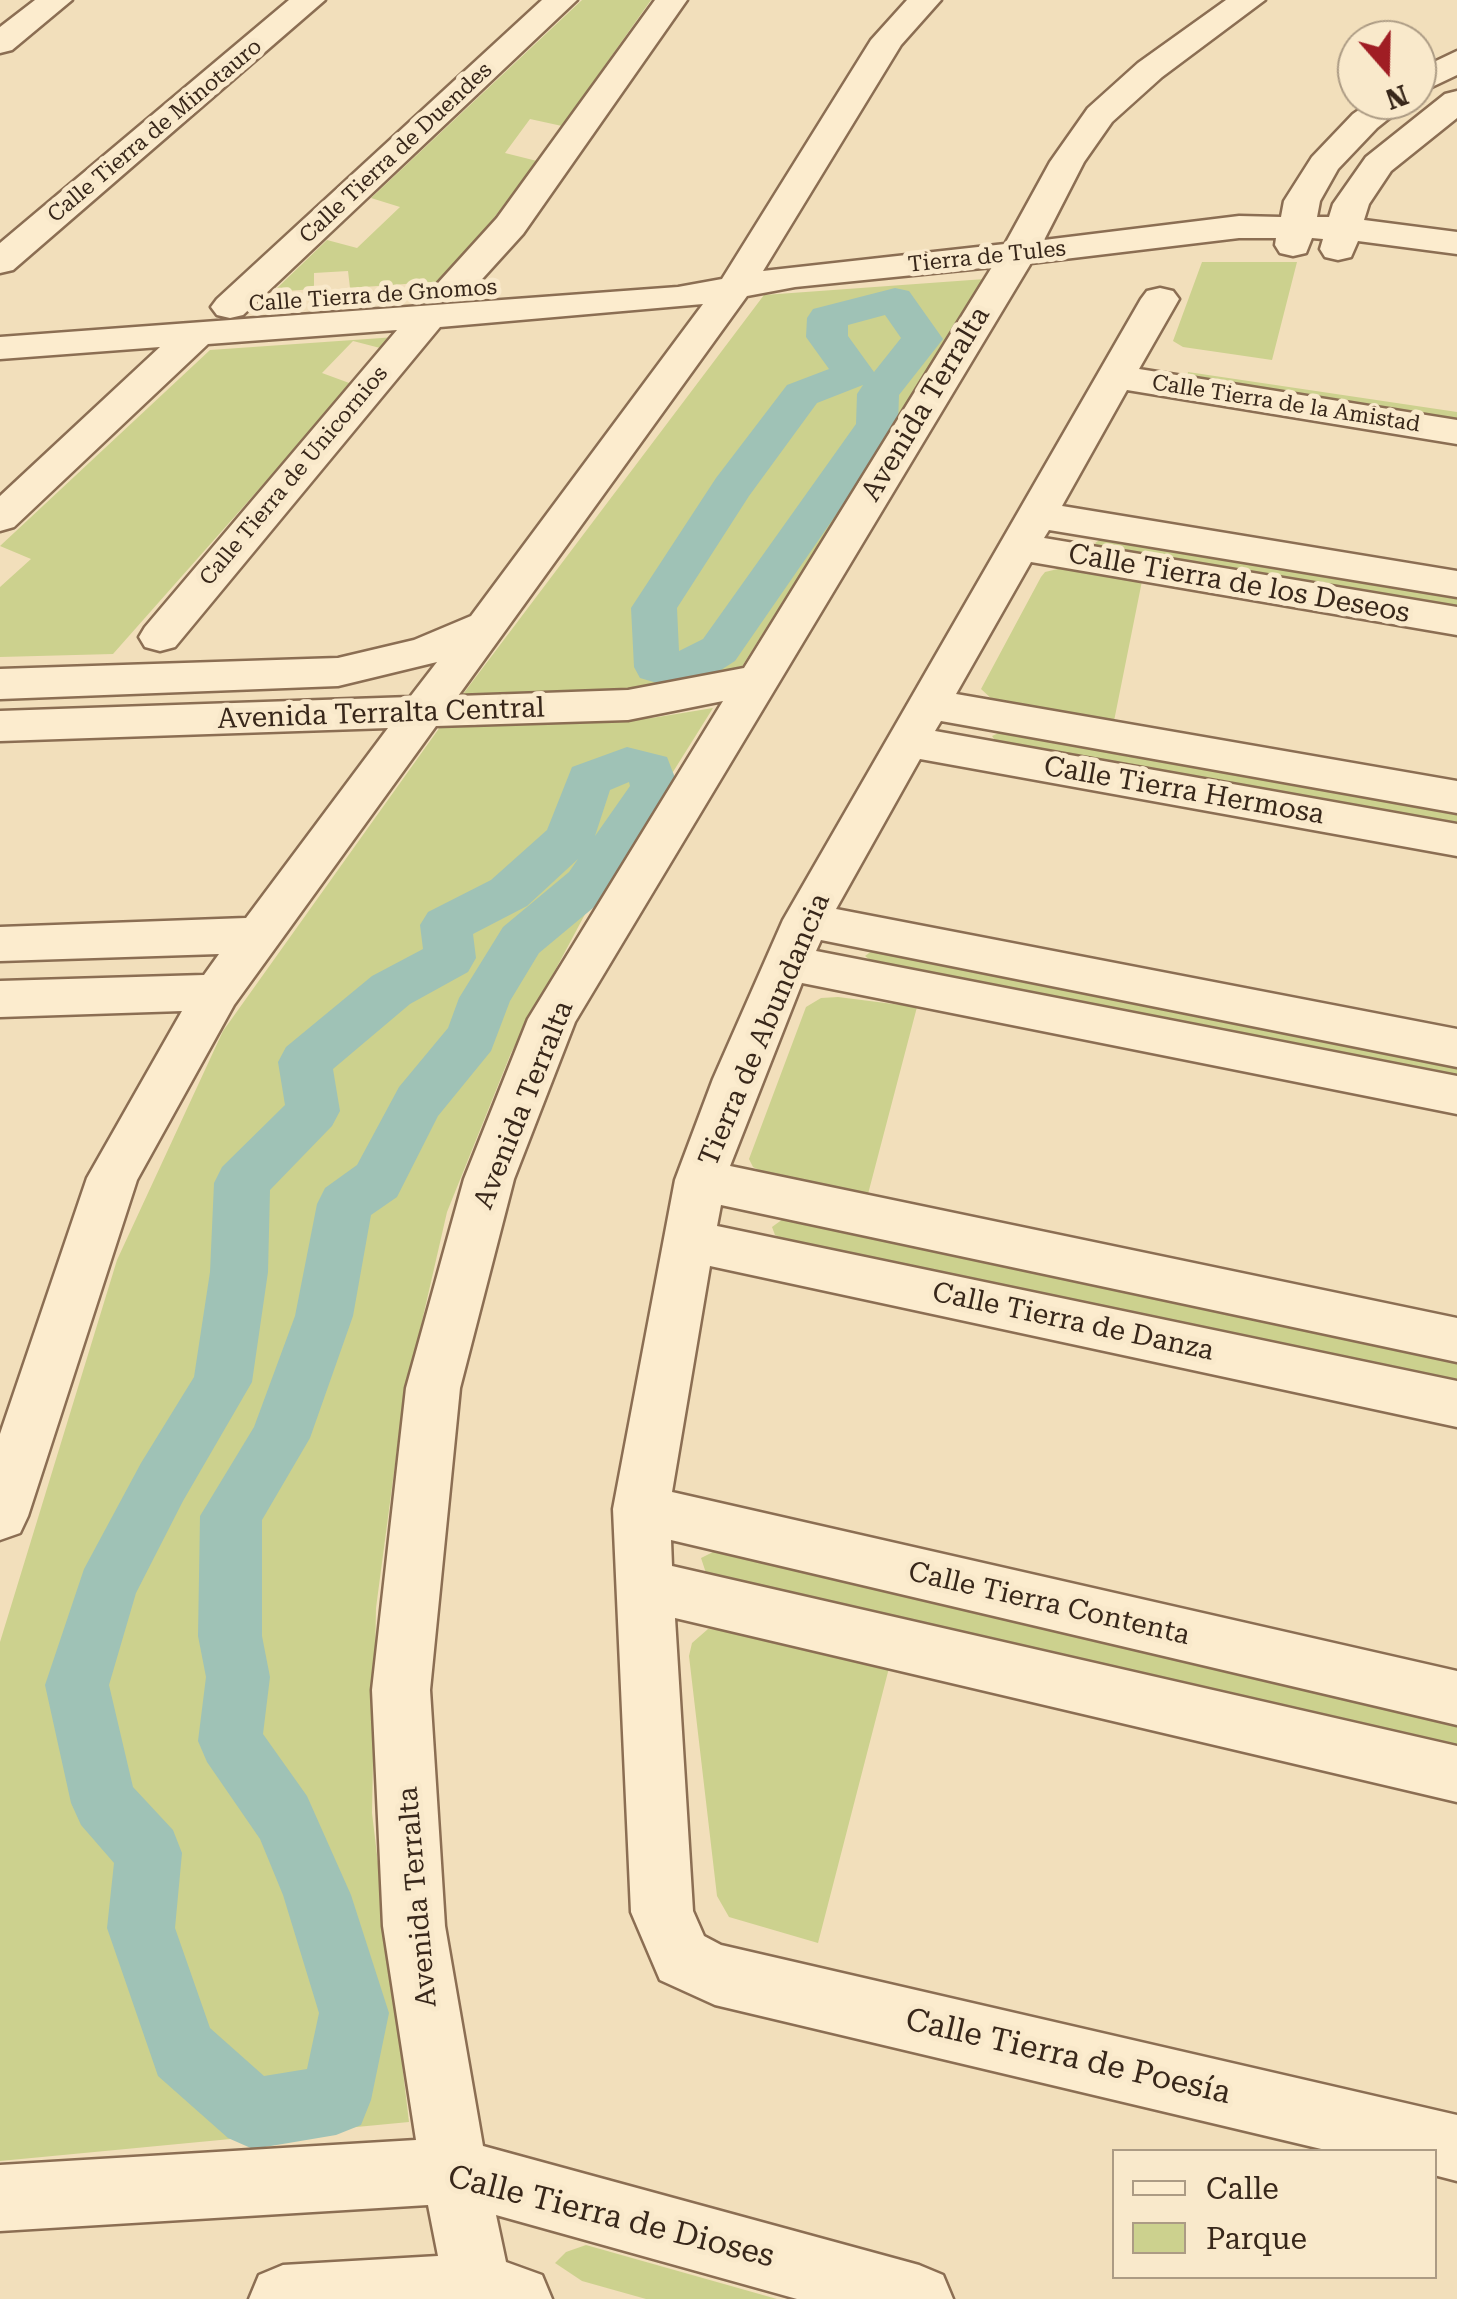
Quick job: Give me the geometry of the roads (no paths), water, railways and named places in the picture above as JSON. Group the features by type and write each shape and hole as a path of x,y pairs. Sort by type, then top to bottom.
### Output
{"street":[{"path":"0,42 56,0"},
{"name":"Calle Tierra de Minotauro","path":"0,262 309,0"},
{"name":"Calle Tierra de Duendes","path":"230,307 561,0"},
{"name":"Calle Tierra de Unicornios","path":"160,636 440,303 510,226 672,0"},
{"path":"0,1516 112,1178 217,992 739,281 888,40 925,0"},
{"name":"Avenida Terralta","path":"492,2295 454,2170 414,1926 401,1690 433,1388 489,1179 552,1019 1018,254 1067,162 1100,115 1209,24 1250,0"},
{"path":"1340,239 1351,204 1378,164 1457,101"},
{"path":"1294,235 1302,201 1324,164 1368,120"},
{"name":"Tierra de Tules","path":"739,281 1179,237 1294,235 1457,243"},
{"name":"Tierra de Tules","path":"1340,239 1457,266"},
{"name":"Calle Tierra de Gnomos","path":"0,324 230,307 678,298 739,281"},
{"name":"Tierra de Abundancia","path":"682,1958 662,1912 641,1509 700,1180 797,942 1160,299"},
{"name":"Calle Tierra de Gnomos","path":"0,348 198,333 440,303"},
{"path":"0,518 198,333"},
{"name":"Calle Tierra de la Amistad","path":"1123,365 1457,402"},
{"name":"Calle Tierra de la Amistad","path":"1123,365 1457,432"},
{"name":"Calle Tierra de los Deseos","path":"1029,531 1457,584"},
{"name":"Calle Tierra de los Deseos","path":"1029,531 1457,621"},
{"name":"Avenida Terralta Central","path":"0,684 338,672 426,651 490,624"},
{"name":"Avenida Terralta Central","path":"0,726 628,705 760,680"},
{"name":"Calle Tierra Hermosa","path":"921,723 1457,796"},
{"name":"Calle Tierra Hermosa","path":"921,723 1457,840"},
{"path":"0,944 258,935"},
{"path":"797,942 1457,1048"},
{"path":"797,942 1457,1096"},
{"path":"0,999 217,992"},
{"path":"700,1180 1457,1340"},
{"name":"Calle Tierra de Danza","path":"690,1240 1457,1404"},
{"name":"Calle Tierra Contenta","path":"641,1509 1457,1698"},
{"path":"648,1586 1457,1774"},
{"name":"Calle Tierra de Poesía","path":"682,1958 715,1974 1457,2148"},
{"name":"Calle Tierra de Dioses","path":"0,2198 454,2170 918,2299"},
{"path":"283,2299 492,2295"}],"waterway":[{"path":"895,300 922,339 878,394 877,425 719,650 693,666 657,667 654,608 732,488 802,394 854,374 827,337 828,318 895,300"},
{"path":"627,764 650,769 655,788 587,885 521,940 485,998 472,1037 418,1102 377,1181 345,1204 324,1316 310,1356 280,1438 231,1516 230,1636 238,1677 230,1741 284,1818 317,1895 354,2013 336,2100 253,2113 183,2051 141,1928 149,1853 104,1803 77,1685 106,1589 162,1482 223,1382 239,1272 242,1183 313,1111 305,1062 391,990 450,958 446,925 509,893 569,839 589,779 627,764"}]}
